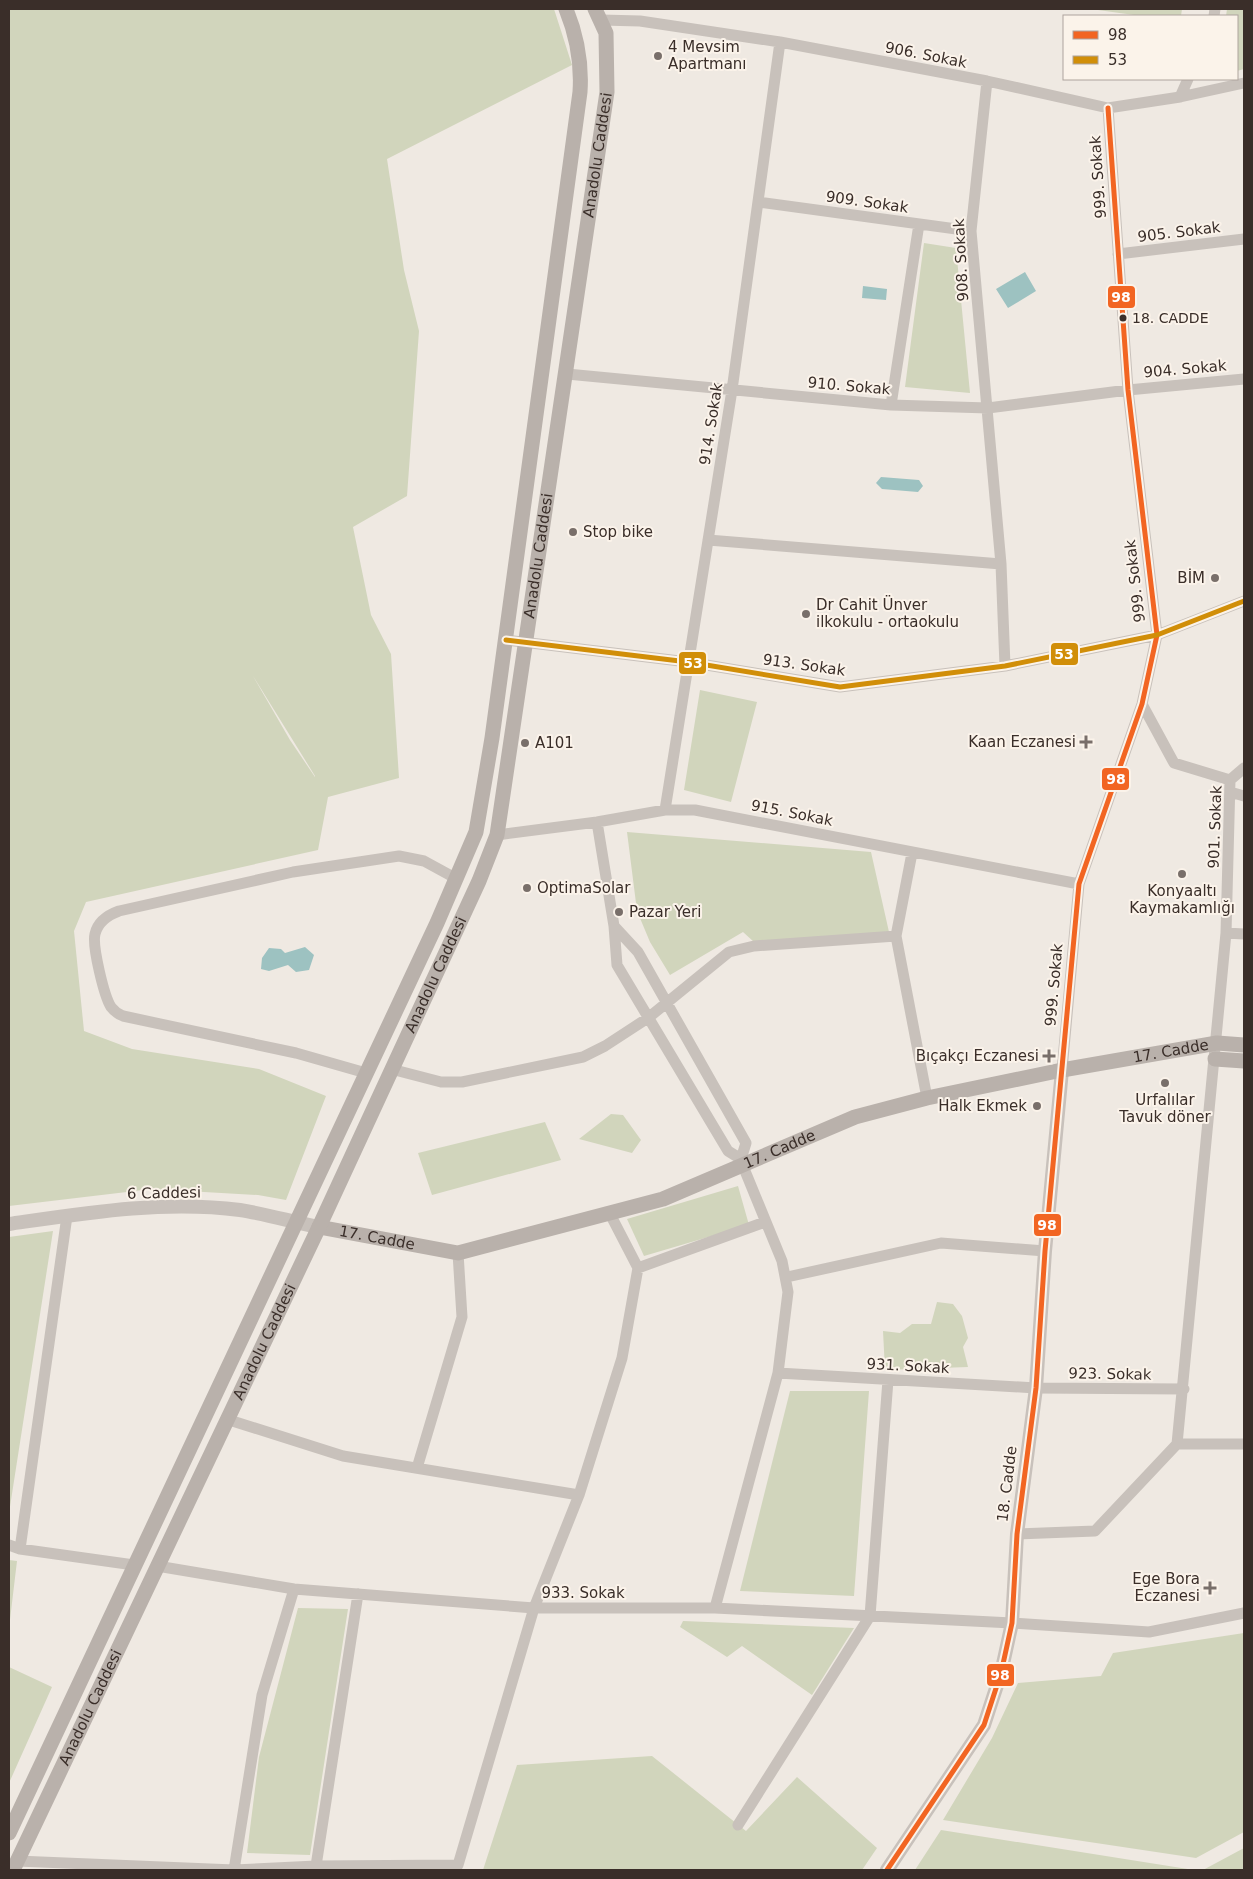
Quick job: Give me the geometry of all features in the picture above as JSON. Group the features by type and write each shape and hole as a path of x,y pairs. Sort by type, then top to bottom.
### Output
{"main road":[{"name":"Anadolu Caddesi","path":"9,1833 458,879 476,832 506,640 580,92 582,67 578,45 566,9"},
{"name":"Anadolu Caddesi","path":"15,1866 319,1227 479,880 497,835 567,374 607,92 606,33 598,14"},
{"name":"17. Cadde","path":"319,1227 458,1253 663,1199 742,1162 855,1117 927,1098 1062,1070 1217,1043 1244,1045"},
{"path":"1215,1059 1244,1061"}],"street":[{"name":"906. Sokak","path":"598,14 780,42 986,81 1108,108 1180,97 1244,83"},
{"name":"914. Sokak","path":"665,810 732,390 780,42"},
{"path":"1180,97 1188,80"},
{"name":"908. Sokak","path":"986,81 971,231 1002,564 1004,666"},
{"name":"999. Sokak","path":"1062,1070 1079,884 1142,704 1157,635 1128,390 1108,108"},
{"name":"909. Sokak","path":"758,202 971,231"},
{"path":"891,405 919,224"},
{"name":"905. Sokak","path":"1118,254 1244,239"},
{"name":"910. Sokak","path":"567,374 891,405 988,408 1128,390"},
{"name":"904. Sokak","path":"1128,390 1244,379"},
{"path":"708,540 1002,564"},
{"name":"913. Sokak","path":"506,640 688,662 840,687 1004,666 1157,635 1244,601"},
{"path":"1142,704 1174,763 1230,786 1244,796"},
{"name":"901. Sokak","path":"1176,1444 1184,1389 1217,1043 1226,933 1230,786 1244,768"},
{"name":"915. Sokak","path":"497,835 597,822 665,810 695,810 1079,884"},
{"path":"597,822 614,926 617,965 728,1151 742,1162 787,1277 787,1307 778,1373 715,1608"},
{"path":"912,853 896,936 927,1098"},
{"path":"366,1074 296,1053 123,1016 115,1012 108,1000 94,941 98,927 110,914 128,909 293,872 386,857 413,857 458,879"},
{"path":"614,926 638,952 746,1144 742,1162"},
{"path":"1226,933 1244,934"},
{"path":"391,1069 441,1082 475,1080 583,1057 605,1046 648,1018 722,956 737,949 896,936"},
{"name":"18. Cadde","path":"888,1870 984,1725 1001,1673 1012,1623 1017,1534 1036,1388 1045,1251 1062,1070"},
{"name":"6 Caddesi","path":"9,1224 151,1207 181,1206 241,1210 319,1227"},
{"path":"15,1866 234,1870 316,1866 458,1864 534,1608 579,1496 622,1358 638,1268 609,1212"},
{"path":"67,1216 14,1547 134,1565"},
{"path":"638,1268 765,1222"},
{"path":"787,1277 941,1243 1045,1251"},
{"path":"417,1468 462,1317 458,1253"},
{"name":"931. Sokak","path":"778,1373 1036,1388"},
{"path":"738,1825 870,1616 888,1380"},
{"name":"923. Sokak","path":"1036,1388 1184,1389"},
{"path":"226,1419 343,1456 579,1496"},
{"path":"1017,1534 1095,1531 1176,1444 1244,1444"},
{"name":"933. Sokak","path":"157,1566 294,1589 534,1608 715,1608 1149,1632 1244,1613"},
{"path":"234,1870 262,1695 294,1589"},
{"path":"316,1866 358,1594"}],"green space":[{"path":"9,9 554,9 572,65 387,159 404,270 419,331 407,496 353,527 371,615 391,654 399,778 328,797 318,850 86,902 74,931 84,1031 132,1049 259,1069 326,1096 286,1200 258,1195 152,1189 9,1206","holes":["253,676 315,776 290,740"]},
{"path":"1091,9 1182,9 1181,15 1134,15"},
{"path":"1227,9 1244,9 1244,69 1238,71 1238,15 1226,15"},
{"path":"924,243 956,248 970,393 905,387"},
{"path":"700,690 757,702 731,802 684,790"},
{"path":"627,832 871,852 889,932 754,942 743,932 670,975 650,942 637,911"},
{"path":"611,1114 623,1115 641,1140 632,1153 579,1139"},
{"path":"545,1122 561,1160 432,1195 418,1153"},
{"path":"738,1186 749,1225 644,1256 627,1219"},
{"path":"53,1231 9,1513 9,1237"},
{"path":"937,1302 953,1304 962,1316 968,1338 963,1347 968,1367 885,1370 883,1331 900,1333 912,1324 931,1324"},
{"path":"790,1391 869,1391 854,1596 740,1591"},
{"path":"9,1560 17,1561 9,1628"},
{"path":"298,1608 348,1609 310,1855 247,1853 259,1757"},
{"path":"683,1621 854,1628 812,1695 742,1646 727,1657 680,1627"},
{"path":"1244,1633 1244,1832 1196,1858 943,1820 992,1738 1018,1683 1101,1676 1113,1653"},
{"path":"9,1667 52,1687 9,1783"},
{"path":"652,1756 746,1831 797,1777 877,1848 862,1870 483,1870 517,1765"},
{"path":"941,1830 1194,1870 915,1870"},
{"path":"1244,1848 1244,1870 1203,1870"}],"water":[{"path":"1025,272 1036,291 1008,308 996,289"},
{"path":"863,286 887,289 886,300 862,298"},
{"path":"881,477 919,480 923,486 918,492 882,489 876,483"},
{"path":"305,947 314,955 309,970 296,972 288,965 269,971 261,969 262,958 269,948 281,949 285,953"}],"transit line":[{"name":"98","path":"887,1870 984,1725 1001,1673 1012,1623 1017,1534 1036,1388 1045,1251 1079,884 1142,704 1157,635 1128,390 1108,108"},
{"name":"53","path":"506,640 688,662 840,687 1005,666 1157,635 1244,601"}],"place":[{"name":"4 Mevsim Apartmanı","path":"658,56"},
{"name":"18. CADDE","path":"1123,318"},
{"name":"Stop bike","path":"573,532"},
{"name":"BİM","path":"1215,578"},
{"name":"Dr Cahit Ünver ilkokulu - ortaokulu","path":"806,614"},
{"name":"Kaan Eczanesi","path":"1086,742"},
{"name":"A101","path":"525,743"},
{"name":"Konyaaltı Kaymakamlığı","path":"1182,874"},
{"name":"OptimaSolar","path":"527,888"},
{"name":"Pazar Yeri","path":"619,912"},
{"name":"Bıçakçı Eczanesi","path":"1049,1056"},
{"name":"Urfalılar Tavuk döner","path":"1165,1083"},
{"name":"Halk Ekmek","path":"1037,1106"},
{"name":"Ege Bora Eczanesi","path":"1210,1588"}]}
